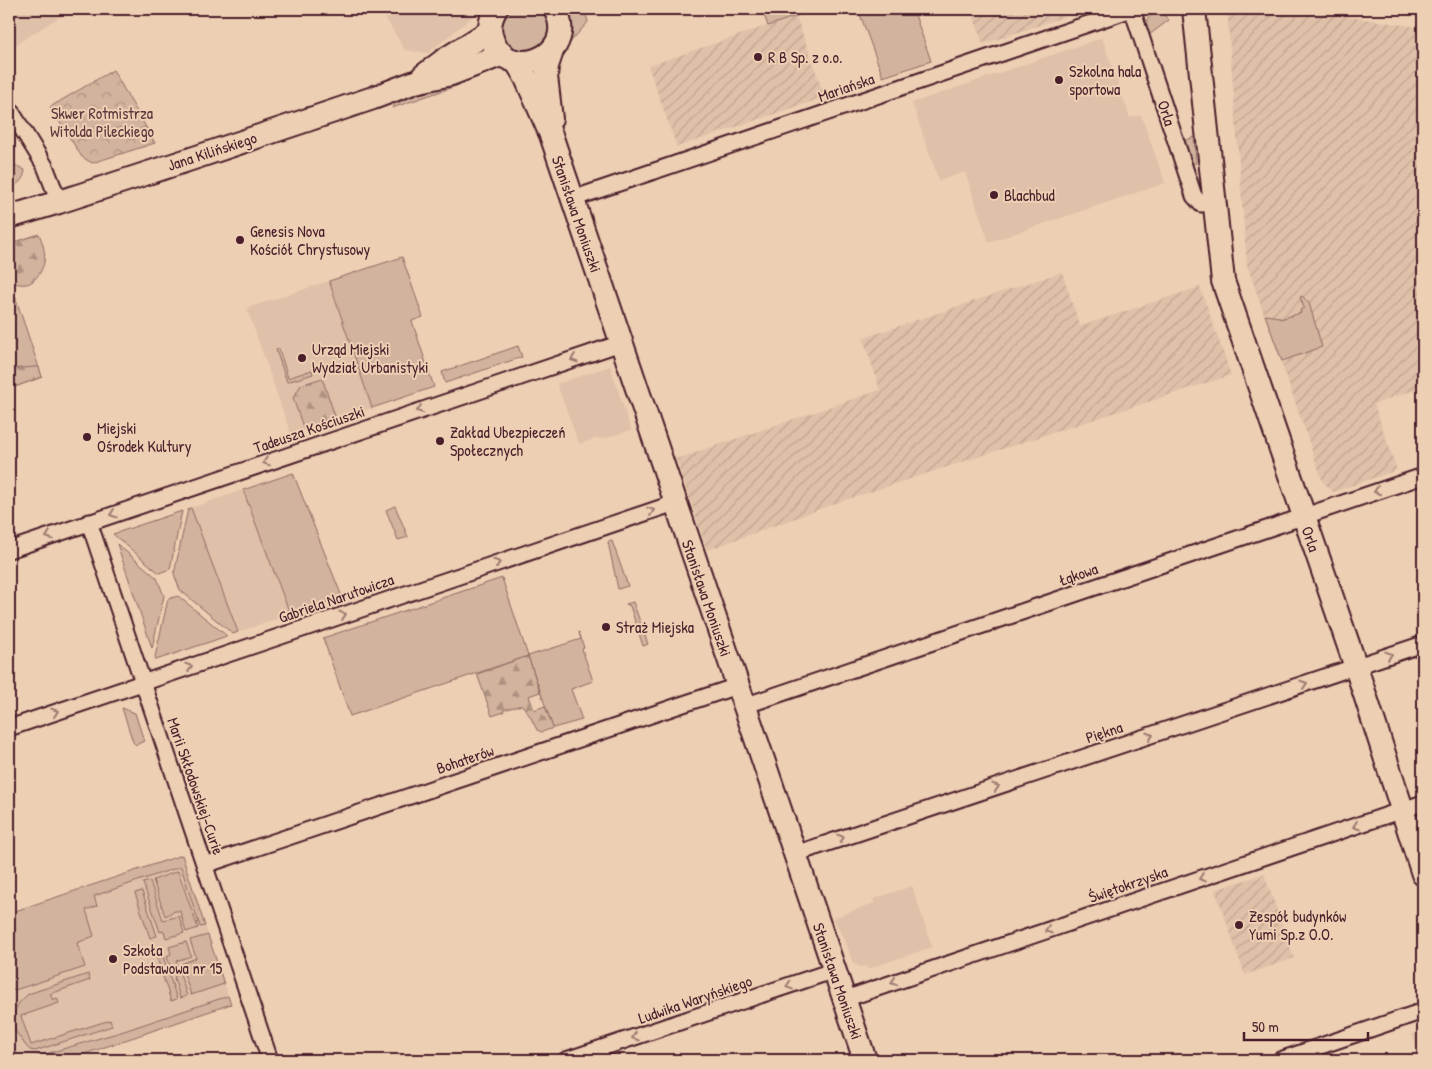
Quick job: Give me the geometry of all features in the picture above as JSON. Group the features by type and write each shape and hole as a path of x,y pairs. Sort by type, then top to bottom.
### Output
{"street":[{"path":"490,31 491,21 496,9"},
{"name":"Mariańska","path":"572,199 1132,9"},
{"name":"Orla","path":"1132,9 1194,196 1201,204 1214,202"},
{"name":"Orla","path":"1194,9 1223,281 1356,667 1423,874"},
{"name":"Stanisława Moniuszki","path":"552,135 546,66 557,43 561,14"},
{"name":"Stanisława Moniuszki","path":"490,31 492,40 526,78 552,135 572,199 865,1060"},
{"name":"Jana Kilińskiego","path":"415,82 444,60 490,31"},
{"name":"Jana Kilińskiego","path":"9,217 373,98 415,82 509,58 526,62 535,61 544,57 552,50"},
{"path":"9,108 45,166 59,202"},
{"name":"Tadeusza Kościuszki","path":"9,550 621,343"},
{"name":"Łąkowa","path":"741,696 1423,476"},
{"name":"Gabriela Narutowicza","path":"9,728 675,503"},
{"name":"Marii Skłodowskiej-Curie","path":"89,522 270,1060"},
{"name":"Piękna","path":"795,854 1423,644"},
{"name":"Bohaterów","path":"205,865 741,696"},
{"name":"Świętokrzyska","path":"844,998 1423,803"},
{"name":"Ludwika Waryńskiego","path":"566,1060 835,970"},
{"path":"1280,1060 1423,1011"}],"shaded area":[{"path":"9,9 72,9 10,48"},
{"path":"380,9 468,9 477,13 428,53 405,50"},
{"path":"971,9 1087,9 983,44"},
{"path":"1227,9 1334,9 1344,16 1423,28 1423,359 1418,361 1423,378 1423,387 1374,404 1397,470 1333,492 1323,482 1247,265"},
{"path":"796,16 825,97 677,147 648,66"},
{"path":"1102,38 1130,118 1141,115 1165,183 989,242 965,172 939,181 912,103"},
{"path":"1062,272 1080,326 1200,287 1231,375 845,500 707,550 676,459 880,390 863,338"},
{"path":"329,281 372,408 291,434 247,308"},
{"path":"610,366 631,430 579,444 557,384"},
{"path":"243,490 290,614 238,632 191,508"},
{"name":"Szkoła Podstawowa nr 15","path":"182,855 231,1004 67,1060 9,1060 9,913"},
{"name":"Zespół budynków Yumi Sp.z O.O.","path":"1264,874 1294,958 1245,975 1215,890"},
{"path":"912,886 932,947 867,969 866,966 860,967 853,963 847,945 833,918 875,903 873,899"},
{"path":"1423,1030 1423,1060 1421,1060 1412,1034"}],"green space":[{"path":"512,9 540,9 545,15 550,25 550,30 538,50 520,52 507,44 502,32 502,26 507,14"},
{"path":"576,9 581,9 588,22 566,47 570,20"},
{"path":"773,9 816,9 768,26 763,12"},
{"path":"858,9 913,9 931,61 883,77"},
{"path":"1160,11 1169,20 1149,35 1147,20"},
{"name":"Skwer Rotmistrza Witolda Pileckiego","path":"113,70 155,143 92,163 82,157 50,107"},
{"path":"454,79 459,85 392,108 395,104"},
{"path":"1194,137 1195,164 1190,161 1184,141"},
{"path":"9,162 25,170 20,182 9,188"},
{"path":"39,234 45,257 40,273 29,283 11,283 9,278 9,244"},
{"path":"402,257 423,317 412,321 434,387 372,408 329,281"},
{"path":"9,278 42,377 9,389"},
{"path":"1302,296 1309,303 1322,347 1282,361 1265,315 1279,317 1280,319 1301,313 1300,310 1304,308 1300,297"},
{"path":"518,346 522,357 445,383 442,372"},
{"path":"279,349 288,378 312,370 313,374 287,382 276,350"},
{"path":"39,367 42,377 9,389 9,369"},
{"path":"322,378 336,419 304,430 293,398 301,385"},
{"path":"293,473 342,597 290,614 243,490"},
{"path":"395,506 408,537 398,540 386,510"},
{"path":"191,508 238,632 233,634 180,590 174,574 188,509"},
{"path":"182,511 170,569 159,573 113,534"},
{"path":"612,541 628,586 618,589 608,542"},
{"path":"117,544 157,578 164,596 152,648"},
{"path":"502,578 528,656 350,716 323,638"},
{"path":"178,596 227,636 156,660 155,657 168,599"},
{"path":"633,602 648,644 643,646 630,606 626,604"},
{"path":"579,632 584,648 582,649 593,681 571,689 582,720 553,728 528,656 581,639"},
{"path":"528,656 540,692 529,696 534,710 545,706 553,728 542,732 537,730 522,705 503,710 504,712 492,716 477,674"},
{"path":"122,708 135,713 144,741 136,745 133,742"},
{"path":"182,855 205,926 200,927 181,867 170,870 94,896 97,906 86,910 94,936 77,943 85,967 9,992 9,913"},
{"path":"178,871 198,928 186,932 180,911 175,911 165,916 153,880"},
{"path":"150,881 163,920 179,916 184,933 166,938 164,931 160,932 143,883"},
{"path":"142,891 157,936 150,938 135,893"},
{"path":"208,935 224,984 191,995 181,964 196,958 190,940"},
{"path":"186,942 191,956 176,961 187,996 180,998 167,956 171,954 169,947"},
{"path":"163,956 177,999 171,1001 157,958"},
{"path":"88,974 90,980 50,994 53,1000 57,998 59,1003 21,1016 31,1045 110,1020 112,1026 35,1051 30,1050 14,1029 14,1012 19,1003 28,994"},
{"path":"228,996 231,1004 67,1060 25,1060 124,1031"}],"place":[{"name":"R B Sp. z o.o.","path":"758,57"},
{"name":"Szkolna hala sportowa","path":"1059,80"},
{"name":"Blachbud","path":"994,195"},
{"name":"Genesis Nova Kościół Chrystusowy","path":"240,240"},
{"name":"Urząd Miejski Wydział Urbanistyki","path":"302,358"},
{"name":"Miejski Ośrodek Kultury","path":"87,437"},
{"name":"Zakład Ubezpieczeń Społecznych","path":"440,441"},
{"name":"Straż Miejska","path":"606,627"},
{"name":"Zespół budynków Yumi Sp.z O.O.","path":"1239,925"},
{"name":"Szkoła Podstawowa nr 15","path":"113,959"}]}
